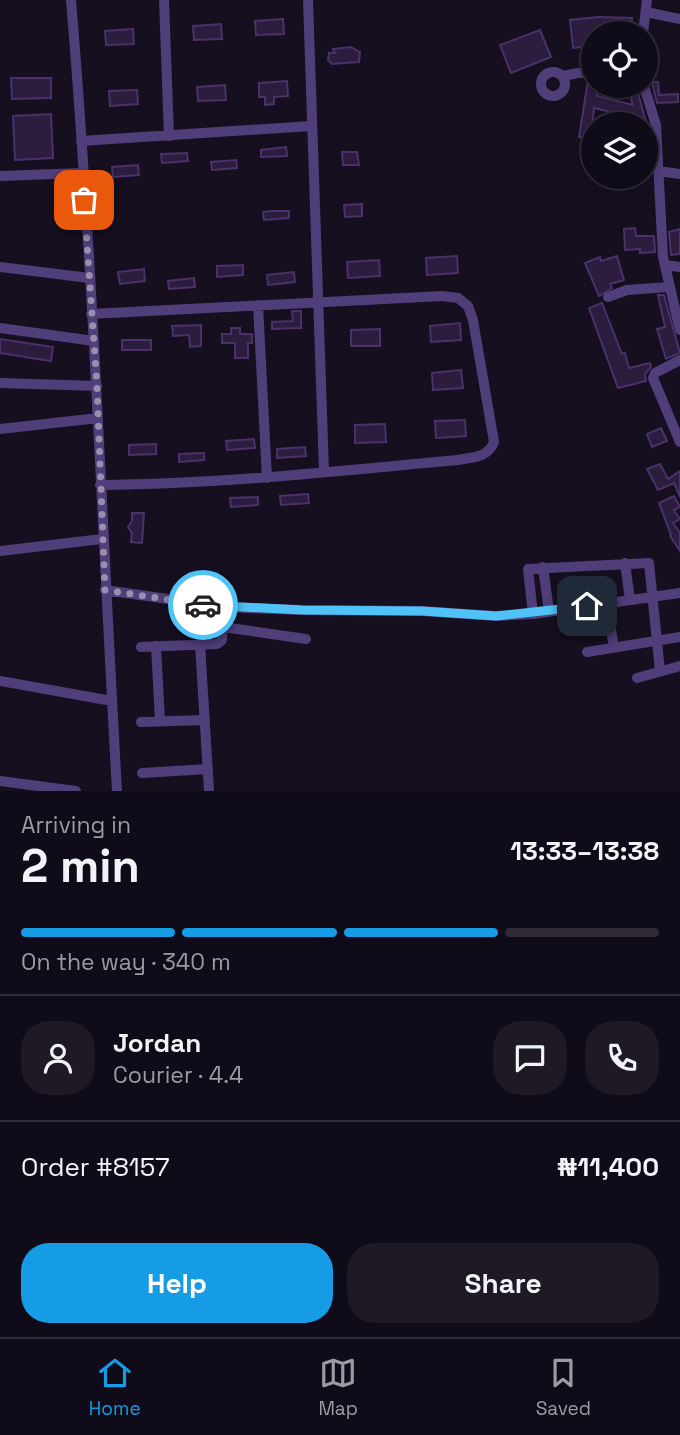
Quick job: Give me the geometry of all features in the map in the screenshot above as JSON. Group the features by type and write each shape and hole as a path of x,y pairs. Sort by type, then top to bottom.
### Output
{"street":[{"path":"71,0 97,386 102,540 117,791"},
{"path":"164,0 169,136"},
{"path":"307,0 324,472"},
{"path":"645,21 647,0"},
{"path":"646,12 680,19"},
{"path":"563,76 581,73"},
{"path":"81,141 311,125"},
{"path":"680,173 658,171 665,265 680,331"},
{"path":"0,176 83,173"},
{"path":"665,265 680,267"},
{"path":"0,267 89,278"},
{"path":"608,297 627,290 669,287"},
{"path":"91,314 442,296 458,298 468,306 494,442 491,450 483,456 267,478 157,485 100,485"},
{"path":"258,305 267,478"},
{"path":"0,328 94,341"},
{"path":"680,360 655,373 653,378 680,442"},
{"path":"0,383 97,386"},
{"path":"0,429 98,418"},
{"path":"0,551 102,540"},
{"path":"625,563 630,600"},
{"path":"534,614 528,569 649,563 660,671"},
{"path":"543,567 549,611"},
{"path":"105,590 224,607 422,611 496,616 534,614 680,593"},
{"path":"606,603 614,647"},
{"path":"141,647 220,642 224,607"},
{"path":"223,627 306,639"},
{"path":"587,652 680,637"},
{"path":"200,644 209,791"},
{"path":"156,646 160,721"},
{"path":"637,678 680,666"},
{"path":"0,684 112,701"},
{"path":"141,722 205,720"},
{"path":"142,773 208,769"},
{"path":"0,781 76,791"}],"building":[{"path":"632,18 632,21 581,21 581,47 573,48 570,20"},
{"path":"283,19 284,34 256,35 255,21"},
{"path":"221,24 222,39 194,40 193,26"},
{"path":"133,29 134,44 106,45 105,31"},
{"path":"540,30 551,57 511,73 500,45"},
{"path":"351,47 360,52 359,62 332,64 328,60 329,53 335,53 333,49"},
{"path":"11,78 51,78 51,98 12,99"},
{"path":"287,81 288,96 274,97 274,104 265,105 265,97 259,97 259,83"},
{"path":"658,82 659,95 678,94 678,102 657,103"},
{"path":"225,85 226,100 198,101 197,87"},
{"path":"137,90 138,104 110,106 109,91"},
{"path":"585,98 605,98 633,105 631,98 639,98 643,112 611,112 594,108 594,112 583,112"},
{"path":"51,114 53,158 15,160 13,116"},
{"path":"286,147 287,156 261,157 261,150"},
{"path":"342,152 357,152 359,165 343,165"},
{"path":"187,153 188,161 162,163 161,154"},
{"path":"236,160 237,168 212,170 211,162"},
{"path":"138,165 139,175 113,177 112,167"},
{"path":"362,204 362,216 345,217 344,205"},
{"path":"289,211 289,218 264,220 263,212"},
{"path":"635,228 636,236 654,236 655,252 625,250 624,229"},
{"path":"680,229 680,254 671,255 669,232"},
{"path":"457,256 458,273 427,275 426,258"},
{"path":"617,256 624,280 610,284 612,288 599,296 585,263 600,257 601,261"},
{"path":"379,260 380,276 348,278 347,262"},
{"path":"243,265 243,275 217,277 217,266"},
{"path":"144,269 145,281 120,284 118,272"},
{"path":"294,272 295,282 268,285 267,275"},
{"path":"194,278 195,287 169,289 168,281"},
{"path":"658,295 664,295 680,353 666,359 657,329 665,327"},
{"path":"602,303 629,368 650,363 651,367 645,374 646,381 618,388 589,308"},
{"path":"292,311 301,311 301,328 272,329 272,322 293,321"},
{"path":"460,323 461,340 431,342 430,326"},
{"path":"201,325 201,346 190,347 189,335 173,336 172,326"},
{"path":"231,328 240,328 240,334 252,334 252,343 248,343 248,358 235,358 235,343 222,343 222,334 231,334"},
{"path":"380,329 380,346 351,346 351,330"},
{"path":"0,339 53,347 51,361 0,353"},
{"path":"122,340 151,340 151,350 122,350"},
{"path":"461,370 463,388 433,390 432,373"},
{"path":"465,420 466,436 436,438 435,421"},
{"path":"385,424 386,442 355,443 355,425"},
{"path":"661,428 667,441 652,447 647,434"},
{"path":"254,439 255,448 227,450 226,441"},
{"path":"156,444 156,454 129,455 129,445"},
{"path":"305,447 306,456 277,458 277,449"},
{"path":"204,453 204,460 179,462 179,454"},
{"path":"660,464 668,479 680,471 680,497 674,483 658,490 647,469"},
{"path":"308,494 309,503 281,505 280,496"},
{"path":"674,496 680,507 674,510 680,519 673,523 680,533 680,551 670,536 659,503"},
{"path":"258,497 258,505 231,507 230,498"},
{"path":"132,513 144,513 142,543 131,542 132,533 128,527 132,521"}],"way so far":[{"path":"84,200 97,386 105,590 203,605"}],"route":[{"path":"203,605 302,610 422,611 496,616 534,614 587,606"}]}
